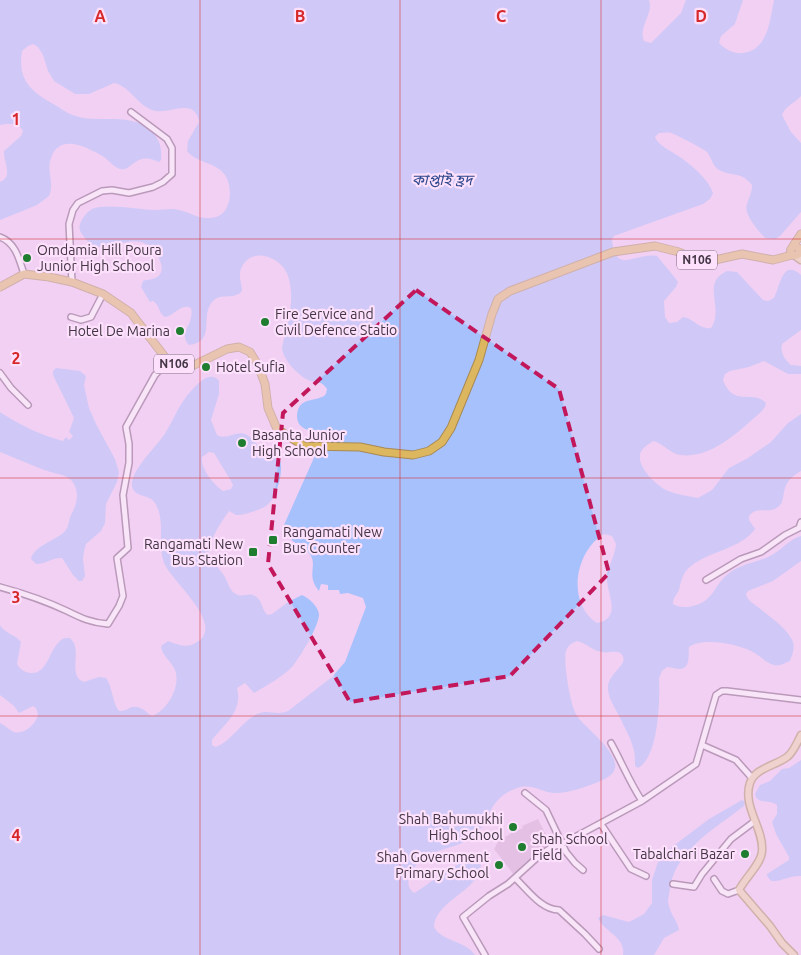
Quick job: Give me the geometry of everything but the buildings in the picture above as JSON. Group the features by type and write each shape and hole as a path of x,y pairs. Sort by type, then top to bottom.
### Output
{"highway":[{"name":"N106","path":"24,274 72,282 103,294 131,313 168,362 186,369 226,349 239,347 250,352 266,384 268,408 277,429 304,446 360,447 413,455 429,451 442,442 451,428 480,360 492,314 498,299 510,291 613,252 655,246 678,252 697,260 710,261 742,254 773,260 796,253 800,236"},
{"path":"0,287 24,274"}],"main road":[{"path":"794,955 739,890 759,861 762,853 762,844 748,792 752,778 761,770 788,757 801,734"}],"street":[{"path":"72,282 69,224 73,210 78,203 102,191 112,190 129,193 147,189 163,182 172,174 171,144 131,112"},
{"path":"0,238 12,244 17,252 24,274"},
{"path":"71,317 81,320 90,317 103,294"},
{"path":"0,587 67,611 82,619 108,624 123,596 117,558 128,548 123,495 129,463 129,444 126,427 155,375 168,362"},
{"path":"0,373 11,388 28,405"},
{"path":"706,580 741,559 761,552 785,535 799,528 801,522"},
{"path":"485,955 463,917 488,896 502,889 540,855 552,847 562,844 642,801 696,764 716,695 722,691 801,700"},
{"path":"611,743 623,764 631,784 642,801"},
{"path":"702,745 736,760 752,778"},
{"path":"525,793 546,810 570,858 583,870"},
{"path":"673,884 694,887 731,839 755,821"},
{"path":"600,824 631,870 646,876"},
{"path":"515,878 545,906 553,910 559,910 599,949"},
{"path":"699,879 706,880"},
{"path":"714,879 722,891 728,894 739,890"}],"highlighted area":[{"path":"416,290 559,389 609,573 510,676 350,702 268,564 283,413"}],"shaded area":[{"name":"Shah School Field","path":"538,819 551,845 514,875 494,849 498,842 517,829 519,830 523,828 522,826"}],"water":[{"name":"কাপ্তাই হ্রদ","path":"0,0 649,0 650,5 643,36 644,41 651,43 681,13 686,0 743,0 735,24 721,36 719,43 730,51 743,53 751,51 763,40 769,25 774,0 801,0 801,96 785,109 782,115 791,132 801,143 801,212 780,236 775,239 765,238 752,222 747,212 746,208 752,185 748,181 741,176 718,169 707,152 695,145 671,133 659,133 655,137 659,143 698,172 711,187 713,193 710,199 703,204 614,236 612,239 617,257 627,260 657,256 678,282 664,301 665,317 669,323 677,322 683,317 690,319 700,326 711,328 716,312 715,282 719,276 727,271 737,272 763,300 768,301 774,298 780,281 786,272 790,270 795,271 801,275 801,330 782,344 782,350 783,355 791,365 801,366 801,374 788,374 764,361 749,367 730,371 725,374 723,380 727,388 738,396 761,399 766,403 761,412 734,435 703,453 680,455 653,441 643,449 640,455 641,465 651,479 664,489 698,498 712,490 729,468 771,442 788,423 801,414 801,471 787,483 780,505 774,509 759,510 752,513 749,516 749,520 755,529 749,536 733,546 698,561 688,568 673,604 688,607 704,602 732,571 772,555 792,540 801,536 801,561 773,581 748,591 746,594 748,599 779,624 790,636 794,645 792,656 790,661 774,665 751,651 729,644 703,642 689,647 686,666 680,669 667,667 662,671 659,678 657,727 654,740 645,762 638,768 635,766 630,740 608,690 610,680 622,664 623,657 617,652 599,651 577,641 572,643 566,651 565,663 569,692 574,709 580,720 611,753 615,762 614,770 608,777 597,783 566,792 554,793 532,787 523,787 507,793 494,804 483,825 472,837 422,859 415,866 409,879 409,888 414,893 446,871 465,862 481,865 473,882 441,910 436,918 434,927 442,936 466,946 475,955 0,955 0,723 18,733 32,725 38,715 36,708 33,706 19,713 14,706 0,695 0,625 21,642 17,664 24,671 36,673 44,666 60,641 64,638 70,638 76,649 75,668 79,679 84,682 99,677 106,678 119,711 138,707 152,716 163,709 168,703 175,690 176,676 175,670 163,653 161,646 168,641 183,646 193,644 204,634 205,625 194,602 164,563 161,548 160,517 155,503 150,498 133,490 132,480 139,466 164,435 187,395 201,381 212,377 219,381 219,394 211,420 217,435 225,437 240,433 247,435 258,445 276,455 281,465 276,492 270,503 253,512 240,515 229,511 210,544 209,555 212,561 225,577 234,593 255,596 268,615 302,595 313,603 319,612 318,621 308,642 288,671 254,693 245,683 237,688 237,704 232,717 212,740 212,745 216,747 222,744 251,717 257,714 288,711 332,677 345,662 366,607 363,598 348,593 340,594 339,590 328,590 328,585 321,584 319,591 313,580 312,557 306,550 289,538 284,530 284,525 317,451 315,434 298,423 298,409 307,401 324,396 327,389 322,384 306,379 298,373 287,361 283,352 282,348 291,303 290,285 285,269 266,256 251,257 245,262 240,272 242,291 235,296 220,297 213,301 207,313 203,339 189,345 185,332 191,319 191,308 181,308 165,317 153,301 150,302 141,287 143,281 157,277 162,270 160,260 153,250 141,242 134,241 104,247 97,246 90,243 80,231 80,224 85,215 98,207 156,210 176,209 205,218 216,217 225,210 230,199 230,192 225,175 217,167 195,158 187,151 188,141 199,122 197,114 187,108 162,111 150,109 139,102 125,88 114,83 89,94 75,94 54,81 38,47 33,44 28,46 22,51 22,70 24,78 33,90 76,116 88,119 126,120 144,126 159,141 161,160 159,162 144,158 124,169 120,169 104,157 83,147 75,144 61,146 55,150 51,158 49,168 51,191 49,196 37,205 0,220 0,182 4,179 7,172 4,151 21,136 23,131 16,125 0,125","holes":["209,452 214,453 231,481 233,485 231,489 223,491 205,471 202,457","604,534 612,536 616,544 607,575 612,610 610,616 597,623 587,614 581,603 578,591 578,577 586,552"]},
{"path":"56,368 80,371 86,376 84,385 89,408 115,459 119,472 117,482 106,504 105,523 101,531 86,544 83,559 85,576 82,581 79,581 73,575 62,558 36,564 31,559 36,551 67,529 77,498 76,488 73,483 65,476 0,452 0,412 30,429 55,439 63,441 66,437 69,440 73,436 69,432 74,418 53,375 53,371"},
{"path":"801,760 801,876 771,881 767,874 789,860 789,857 776,834 772,822 777,814 777,805 758,800 755,794 760,785 770,781 782,769 789,768"},
{"path":"742,800 745,802 744,806 710,831 689,850 674,874 668,902 679,930 664,938 654,955 623,955 623,949 618,939 598,918 603,915 629,922 644,914 652,903 652,880 660,856 709,819"}],"place":[{"name":"Omdamia Hill Poura Junior High School","path":"27,258"},
{"name":"Fire Service and Civil Defence Statio","path":"265,322"},
{"name":"Hotel De Marina","path":"180,331"},
{"name":"Hotel Sufia","path":"206,367"},
{"name":"Basanta Junior High School","path":"242,443"},
{"name":"Rangamati New Bus Counter","path":"273,540"},
{"name":"Rangamati New Bus Station","path":"253,552"},
{"name":"Shah Bahumukhi High School","path":"513,827"},
{"name":"Shah School Field","path":"522,847"},
{"name":"Tabalchari Bazar","path":"745,854"},
{"name":"Shah Government Primary School","path":"499,865"}]}
